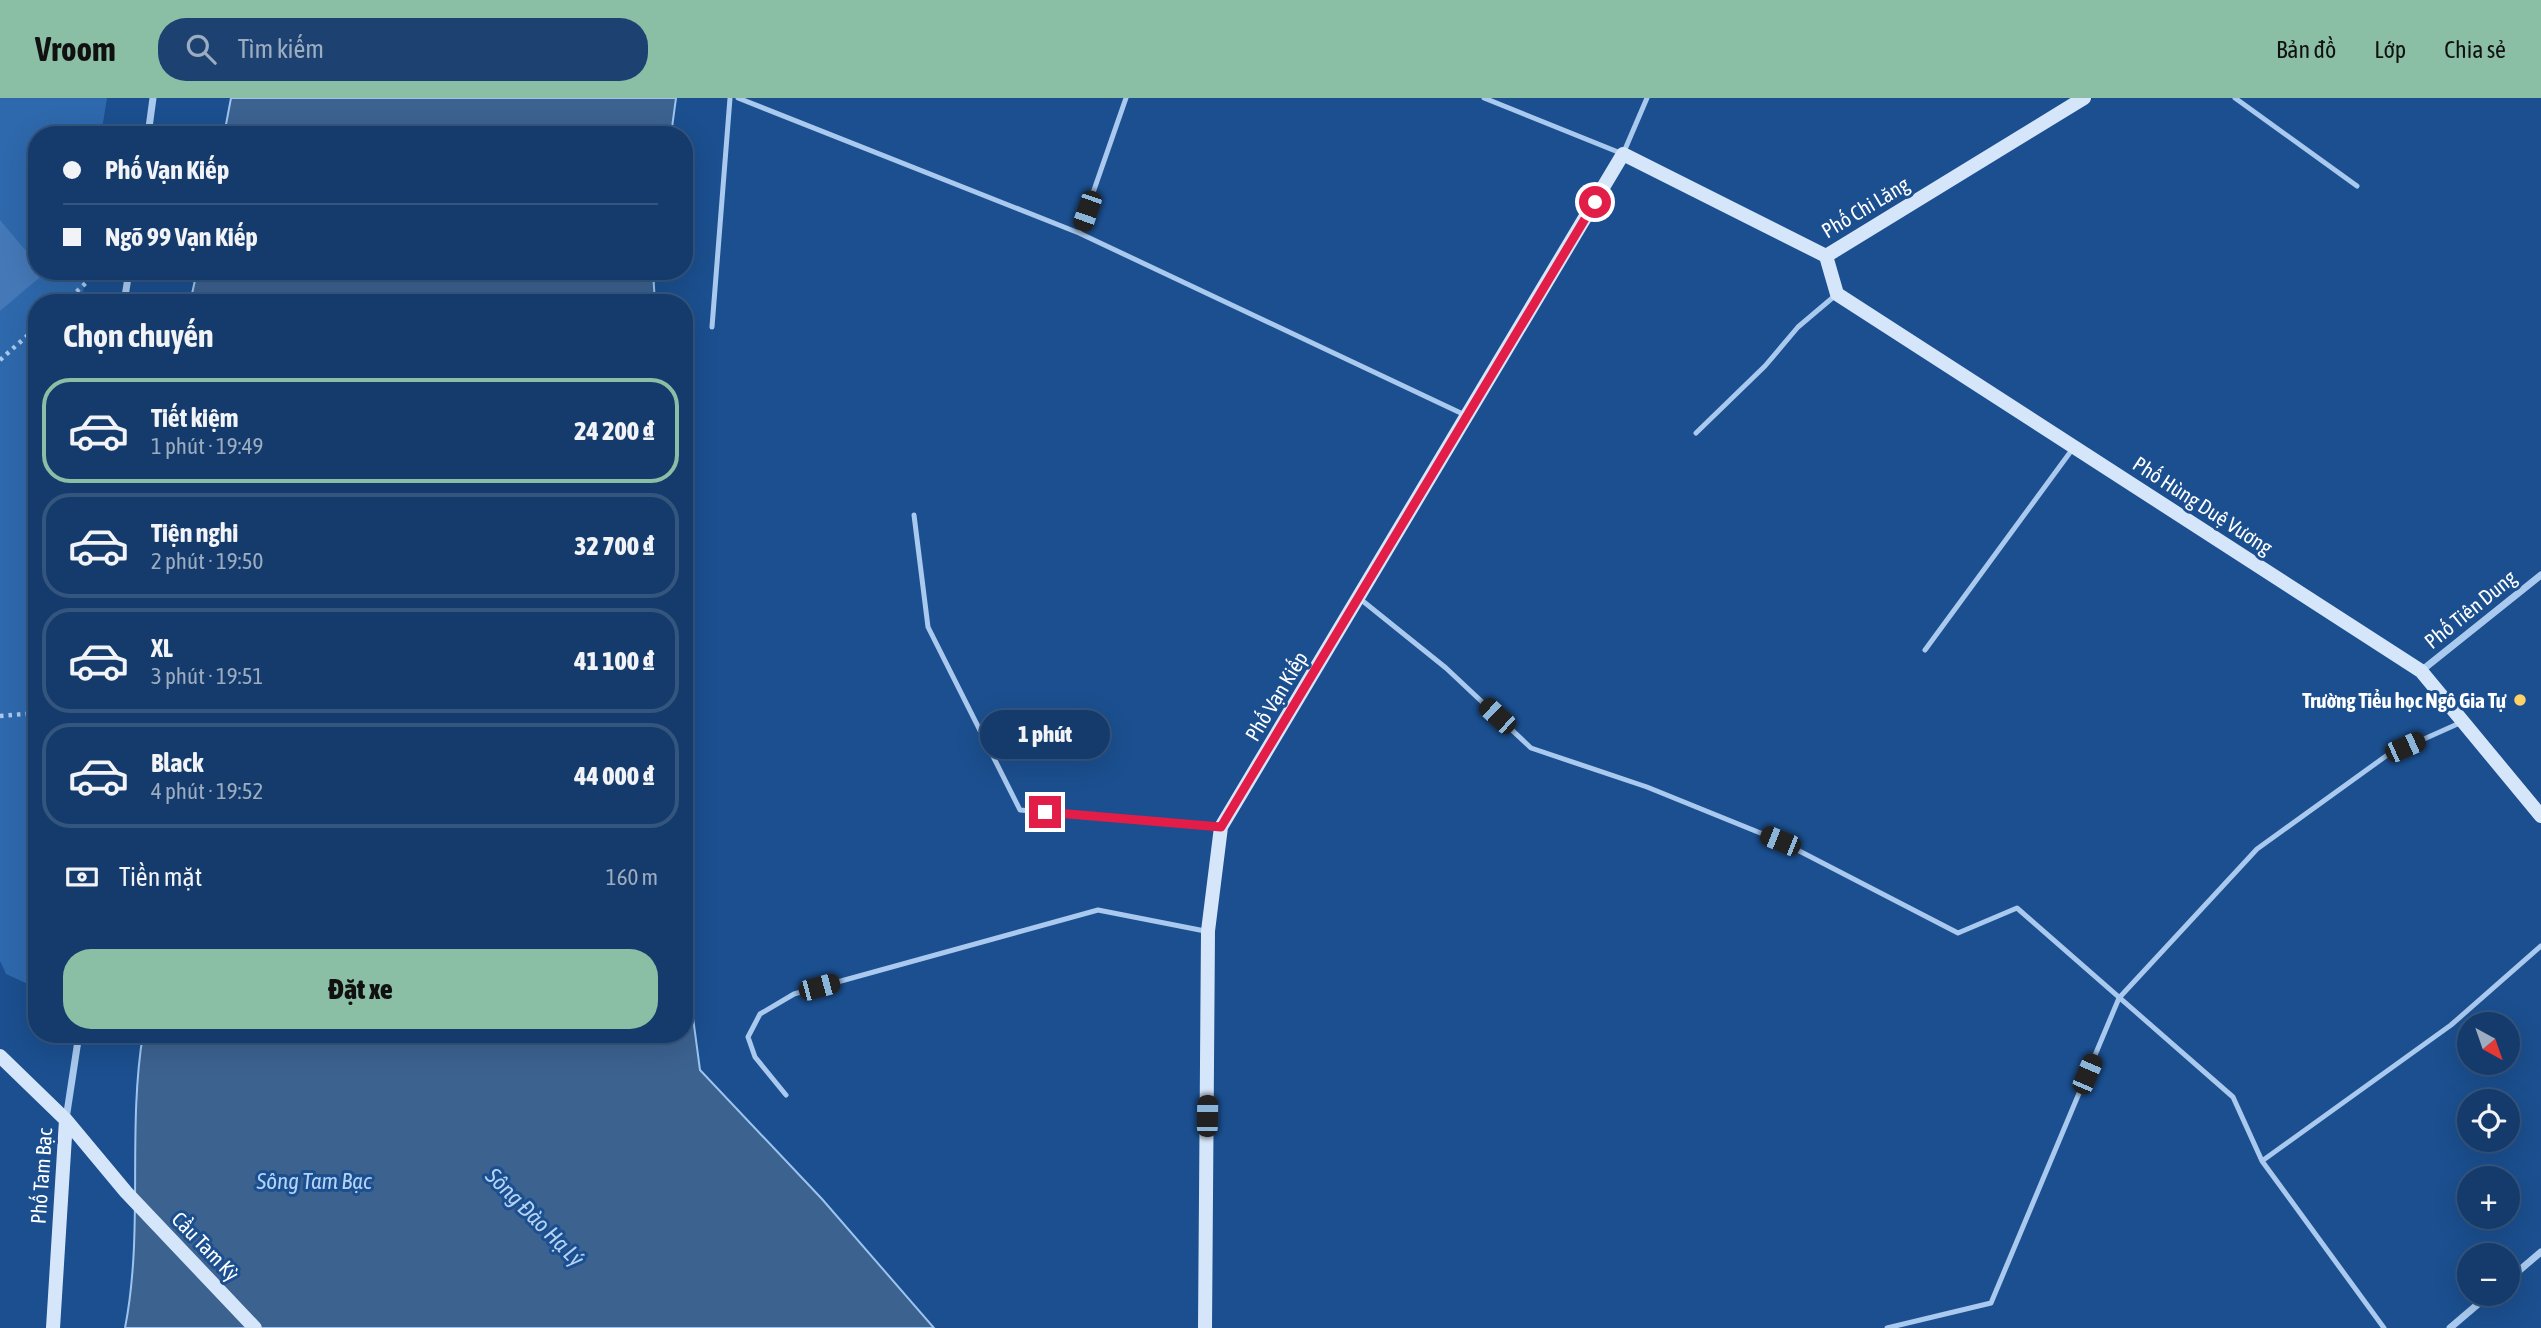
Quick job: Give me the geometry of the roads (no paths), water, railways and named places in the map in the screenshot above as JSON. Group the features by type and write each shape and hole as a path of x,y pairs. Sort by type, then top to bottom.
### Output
{"street":[{"path":"149,126 153,98"},
{"name":"Phố Chi Lăng","path":"1623,154 1826,256 2084,98"},
{"name":"Phố Vạn Kiếp","path":"1205,1328 1208,931 1221,827 1623,154"},
{"path":"1826,256 1837,294"},
{"name":"Phố Hùng Duệ Vương","path":"1837,294 2421,671 2541,816"},
{"name":"Phố Tiên Dung","path":"2421,671 2541,575"},
{"path":"66,1120 78,1043"},
{"name":"Phố Tam Bạc","path":"0,1056 66,1120 53,1328"},
{"name":"Cầu Tam Kỳ","path":"66,1120 126,1192 255,1328"},
{"path":"2520,1270 2541,1252"},
{"path":"2450,1328 2476,1306"}],"lane":[{"path":"712,327 730,98"},
{"path":"738,98 1079,233 1468,416"},
{"path":"1079,233 1126,98"},
{"path":"1484,98 1623,154 1647,98"},
{"path":"2235,98 2357,186"},
{"path":"1696,433 1765,366 1798,327 1837,294"},
{"path":"1925,650 2074,447"},
{"path":"914,515 928,627 1020,810 1221,827"},
{"path":"1359,598 1446,668 1531,748 1647,787 1780,841 1958,933 2017,908 2233,1097 2262,1161 2384,1328"},
{"path":"1887,1328 1991,1303 2119,998 2257,849 2385,756 2465,721"},
{"path":"786,1094 755,1058 748,1037 760,1014 794,994 1098,910 1208,931"},
{"path":"2262,1161 2451,1025 2541,946"}],"water":[{"path":"231,98 676,98 672,126 226,126"},
{"path":"195,280 654,280 654,294 192,294"},
{"name":"Sông Tam Bạc","path":"693,1018 700,1070 822,1199 934,1328 125,1328 134,1255 138,1071 142,1043 693,1043"}],"place":[{"name":"Trường Tiểu học Ngô Gia Tự","path":"2520,700"}],"water label":[{"name":"Sông Đào Hạ Lý","path":"535,1217"}]}
